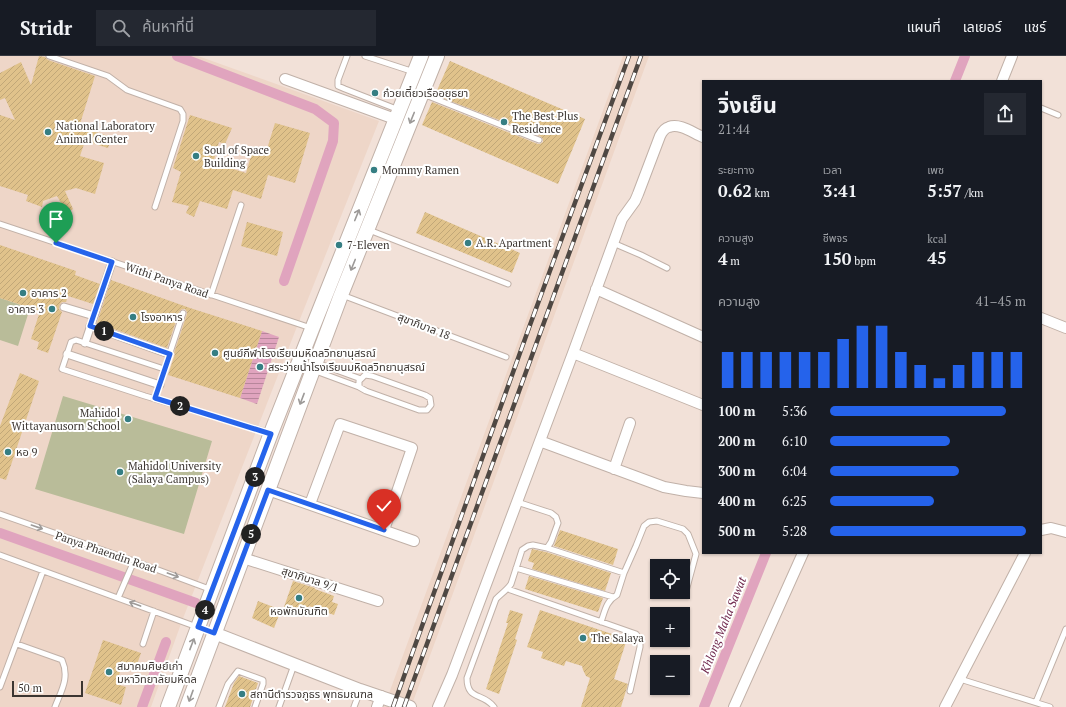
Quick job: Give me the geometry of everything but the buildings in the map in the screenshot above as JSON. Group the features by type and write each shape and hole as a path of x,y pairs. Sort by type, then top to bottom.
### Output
{"main road":[{"path":"168,707 271,434 421,56"},
{"path":"187,707 341,295 437,56"},
{"path":"198,627 214,633"}],"street":[{"path":"1002,80 1012,56"},
{"path":"285,79 397,115"},
{"path":"438,707 455,668 574,353 622,219 635,201 660,136 664,129 669,126 680,127 702,137"},
{"path":"85,343 112,262"},
{"path":"596,289 702,337"},
{"path":"64,307 94,316"},
{"path":"1042,318 1066,328"},
{"path":"90,326 170,354"},
{"path":"574,353 702,405"},
{"path":"67,354 160,384"},
{"path":"614,469 630,423"},
{"path":"310,504 340,424 412,448 384,530"},
{"path":"540,442 664,487 702,493"},
{"path":"268,490 414,541"},
{"path":"1042,530 1051,528 1066,532"},
{"path":"734,707 803,554"},
{"path":"945,707 1024,554"},
{"name":"สุขาภิบาล 9/1","path":"243,558 378,601"},
{"path":"214,633 360,690 379,702 410,707"}],"lane":[{"path":"49,56 108,76 127,90 180,109 183,114 183,121 155,207"},
{"path":"347,56 338,80 338,86 397,115"},
{"path":"365,56 415,72"},
{"path":"422,94 539,140"},
{"path":"1042,108 1058,115"},
{"path":"211,295 241,205"},
{"name":"Withi Panya Road","path":"0,224 312,329"},
{"path":"368,229 508,284"},
{"path":"613,243 667,268"},
{"name":"สุขาภิบาล 18","path":"341,295 506,357"},
{"path":"155,398 183,313"},
{"path":"164,369 76,340 71,342 62,369 271,434"},
{"path":"314,366 361,379"},
{"path":"314,366 366,391 419,410 427,410 431,405 430,398 425,395 372,376 364,376 359,381 360,387"},
{"path":"517,502 551,513 556,517 558,523 548,548"},
{"name":"Panya Phaendin Road","path":"0,514 212,590"},
{"path":"601,622 608,602 617,595 624,572 644,526 649,522 657,521 683,529 688,534 696,554 690,576"},
{"path":"494,707 483,698 472,694 467,687 466,678 496,599 508,589 511,584 522,550 533,545 548,548 624,572"},
{"path":"0,555 198,627"},
{"path":"118,598 134,561"},
{"path":"516,568 613,597"},
{"path":"0,686 17,644 43,571"},
{"path":"508,589 636,634 640,640 640,647 630,691"},
{"path":"143,644 154,611"},
{"path":"1036,702 1066,629"},
{"path":"17,644 62,660 65,668 65,681 54,707"},
{"path":"279,707 294,664"},
{"path":"219,707 228,684 238,671 263,680 255,707"},
{"path":"960,679 1050,707"},
{"path":"354,707 360,690"}],"shaded area":[{"name":"Mahidol University (Salaya Campus)","path":"0,56 198,56 379,121 182,621 151,707 0,707"},
{"path":"623,56 649,56 411,707 384,707"},
{"name":"สระว่ายน้ำโรงเรียนมหิดลวิทยานุสรณ์","path":"262,331 279,337 257,404 240,398"}],"green space":[{"path":"0,298 30,308 18,346 0,340"},
{"path":"63,396 212,441 184,534 35,489"}],"waterway":[{"path":"177,56 315,109 334,123 333,141 284,281"},
{"name":"Khlong Maha Sawat","path":"955,80 965,56"},
{"path":"0,533 196,603"},
{"name":"Khlong Maha Sawat","path":"704,707 766,554"},
{"path":"142,707 166,642"}],"railway":[{"path":"393,707 530,325 629,56"},
{"path":"404,707 641,56"}],"place":[{"name":"ก๋วยเตี๋ยวเรืออยุธยา","path":"375,93"},
{"name":"The Best Plus Residence","path":"504,122"},
{"name":"National Laboratory Animal Center","path":"48,132"},
{"name":"Soul of Space Building","path":"196,156"},
{"name":"Mommy Ramen","path":"374,170"},
{"name":"A.R. Apartment","path":"468,243"},
{"name":"7-Eleven","path":"339,245"},
{"name":"อาคาร 2","path":"23,293"},
{"name":"อาคาร 3","path":"52,309"},
{"name":"โรงอาหาร","path":"133,317"},
{"name":"ศูนย์กีฬาโรงเรียนมหิดลวิทยานุสรณ์","path":"215,353"},
{"name":"สระว่ายน้ำโรงเรียนมหิดลวิทยานุสรณ์","path":"260,367"},
{"name":"Mahidol Wittayanusorn School","path":"128,419"},
{"name":"หอ 9","path":"8,452"},
{"name":"Mahidol University (Salaya Campus)","path":"120,472"},
{"name":"หอพักบัณฑิต","path":"299,598"},
{"name":"The Salaya","path":"583,638"},
{"name":"สมาคมศิษย์เก่า มหาวิทยาลัยมหิดล","path":"109,672"},
{"name":"สถานีตำรวจภูธร พุทธมณฑล","path":"242,694"}],"route":[{"path":"56,243 112,262 90,326 170,354 155,398 271,434 198,627 214,633 268,490 384,530"}]}
